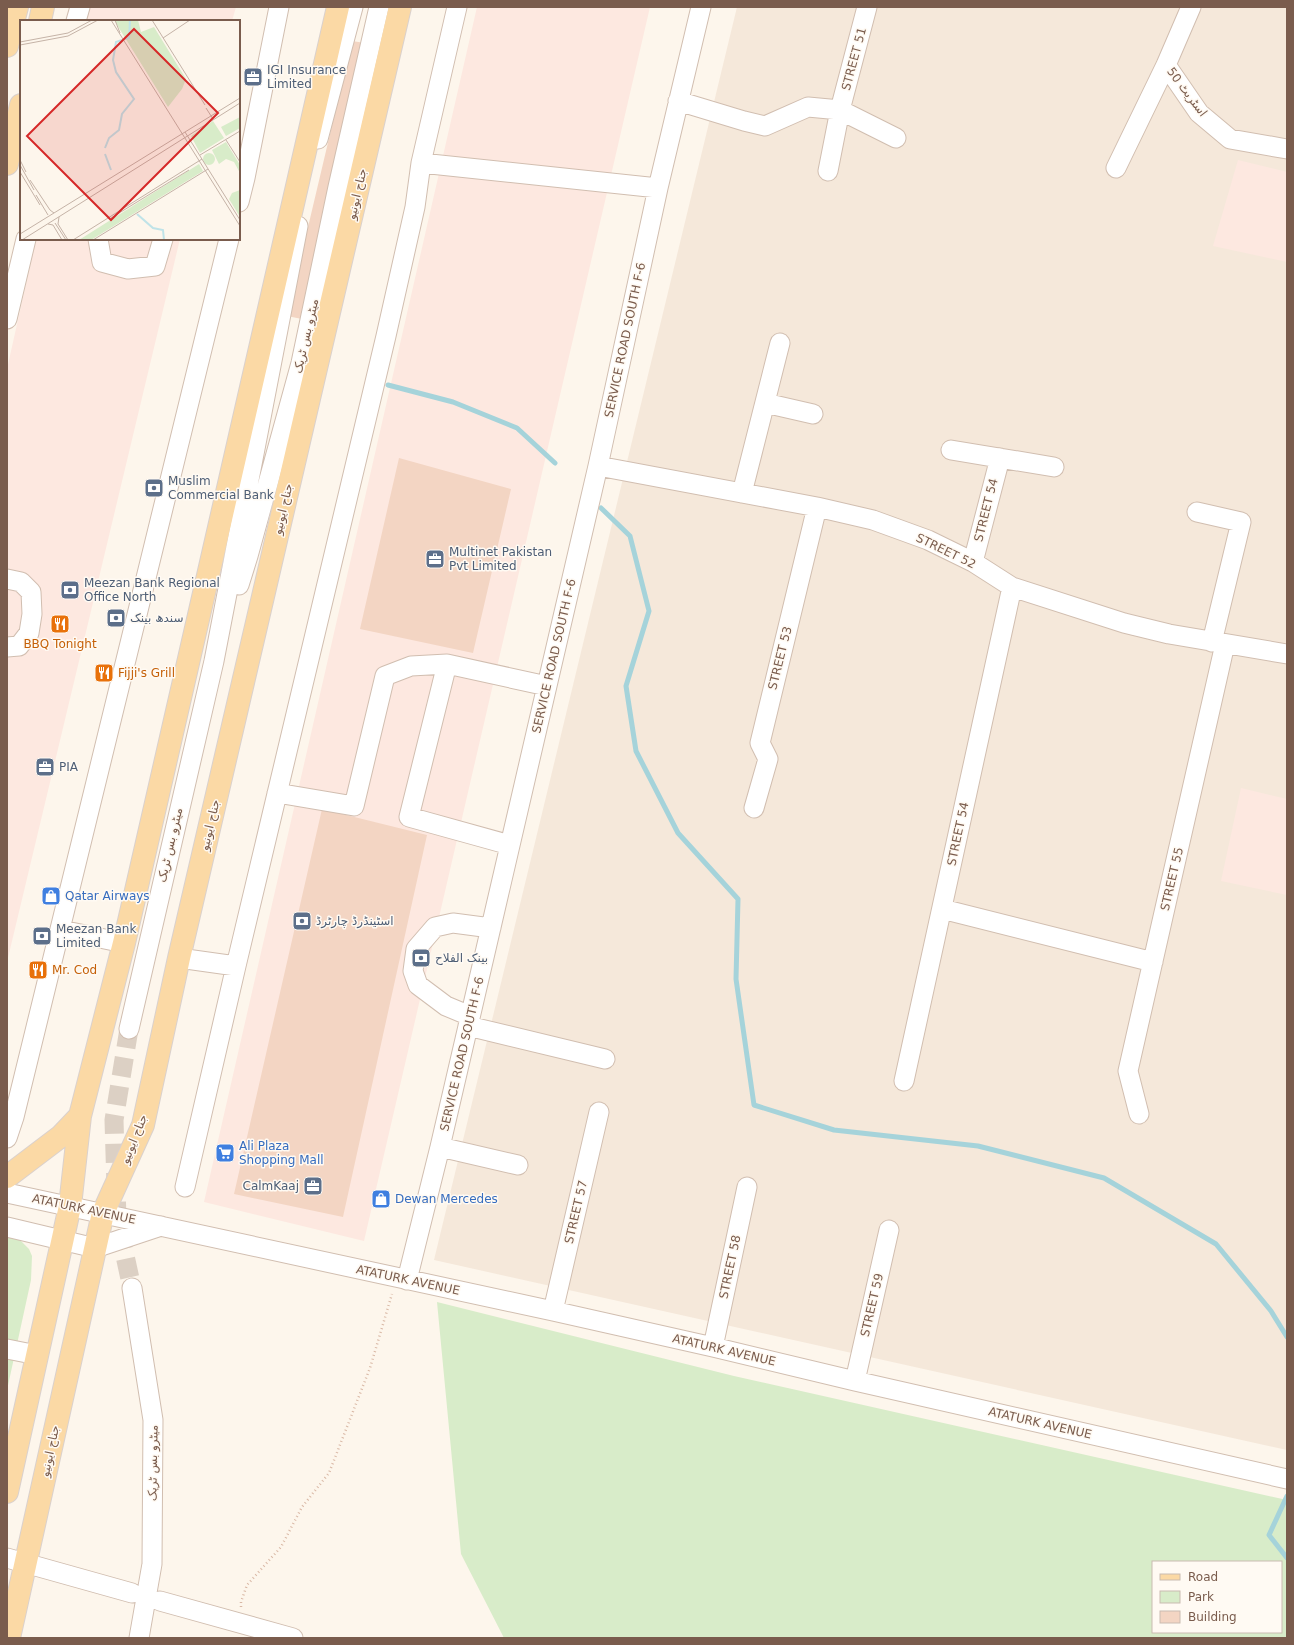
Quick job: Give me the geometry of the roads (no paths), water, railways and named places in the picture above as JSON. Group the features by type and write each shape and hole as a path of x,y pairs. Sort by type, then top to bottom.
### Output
{"main road":[{"path":"7,46 17,7"},
{"path":"40,20 43,7"},
{"path":"7,1492 70,1206 80,1116 124,943 338,7"},
{"name":"جناح ایونیو","path":"9,1638 16,1560 103,1213 143,1125 179,958 400,7"},
{"path":"7,164 19,119"},
{"path":"7,1177 61,1136 80,1116"}],"street":[{"path":"76,20 80,7"},
{"path":"240,194 242,178 279,7"},
{"name":"میٹرو بس ٹریک","path":"129,1029 214,661 306,184 353,7"},
{"name":"میٹرو بس ٹریک","path":"214,661 248,556 301,363 338,187 379,7"},
{"path":"186,1187 236,966 386,336 414,206 421,163 457,7"},
{"name":"SERVICE ROAD SOUTH F-6","path":"402,1279 440,1147 598,466 658,188 701,7"},
{"name":"SERVICE ROAD SOUTH F-6","path":"695,30 705,7"},
{"name":"STREET 51","path":"828,171 840,110 867,7"},
{"name":"اسٹریٹ 50","path":"1191,7 1166,65 1199,113 1230,139 1287,149"},
{"path":"1116,168 1166,65"},
{"path":"678,101 765,126 808,107 840,110 896,138"},
{"path":"421,163 658,188"},
{"path":"7,319 26,240"},
{"path":"98,240 102,262 128,269 155,266 163,240"},
{"path":"7,1138 14,1117 229,240"},
{"path":"742,493 780,343"},
{"path":"765,403 813,414"},
{"path":"951,450 1054,467"},
{"name":"STREET 54","path":"972,562 1000,458"},
{"name":"STREET 52","path":"598,466 817,507 873,520 928,540 972,562 1012,587 1124,623 1169,634 1287,654"},
{"name":"STREET 53","path":"754,808 768,759 760,743 817,507"},
{"name":"STREET 55","path":"1139,1114 1128,1071 1153,962 1219,643 1241,522 1197,512"},
{"path":"7,579 21,582 31,592 32,614 29,633 19,646 7,647"},
{"name":"STREET 54","path":"904,1081 1012,587"},
{"path":"277,793 354,806 385,676 412,666 447,664 547,686"},
{"path":"447,664 409,817 510,845"},
{"path":"942,909 1153,962"},
{"path":"491,928 453,923 435,927 416,949 413,970 418,984 446,1006 469,1021 605,1059"},
{"path":"60,930 124,943"},
{"path":"179,958 236,966"},
{"name":"STREET 57","path":"553,1311 600,1112"},
{"path":"440,1147 518,1165"},
{"name":"STREET 58","path":"713,1347 747,1187"},
{"name":"ATATURK AVENUE","path":"7,1193 553,1311 1287,1479"},
{"path":"7,1226 95,1248"},
{"name":"ATATURK AVENUE","path":"95,1248 161,1226"},
{"name":"STREET 59","path":"855,1381 889,1230"},
{"name":"میٹرو بس ٹریک","path":"132,1288 153,1420 152,1564 139,1638"},
{"path":"7,1349 37,1355"},
{"path":"16,1560 132,1593"},
{"path":"160,1601 293,1638"}],"waterway":[{"path":"388,385 453,402 517,428 555,463"},
{"path":"601,508 630,536 649,611 626,686 636,751 678,833 738,899 736,979 754,1105 834,1130 978,1146 1104,1178 1216,1244 1271,1311 1287,1337"},
{"path":"1287,1496 1269,1535 1287,1558"}],"tunnel":[{"path":"129,1029 114,1120 117,1219 132,1288"}],"place":[{"name":"IGI Insurance Limited","path":"253,77"},
{"name":"Muslim Commercial Bank","path":"154,488"},
{"name":"Multinet Pakistan Pvt Limited","path":"435,559"},
{"name":"Meezan Bank Regional Office North","path":"70,590"},
{"name":"سندھ بینک","path":"116,618"},
{"name":"BBQ Tonight","path":"60,624"},
{"name":"Fijji's Grill","path":"104,673"},
{"name":"PIA","path":"45,767"},
{"name":"Qatar Airways","path":"51,896"},
{"name":"اسٹینڈرڈ چارٹرڈ","path":"302,921"},
{"name":"Meezan Bank Limited","path":"42,936"},
{"name":"بینک الفلاح","path":"421,958"},
{"name":"Mr. Cod","path":"38,970"},
{"name":"Ali Plaza Shopping Mall","path":"225,1153"},
{"name":"CalmKaaj","path":"313,1186"},
{"name":"Dewan Mercedes","path":"381,1199"}]}
